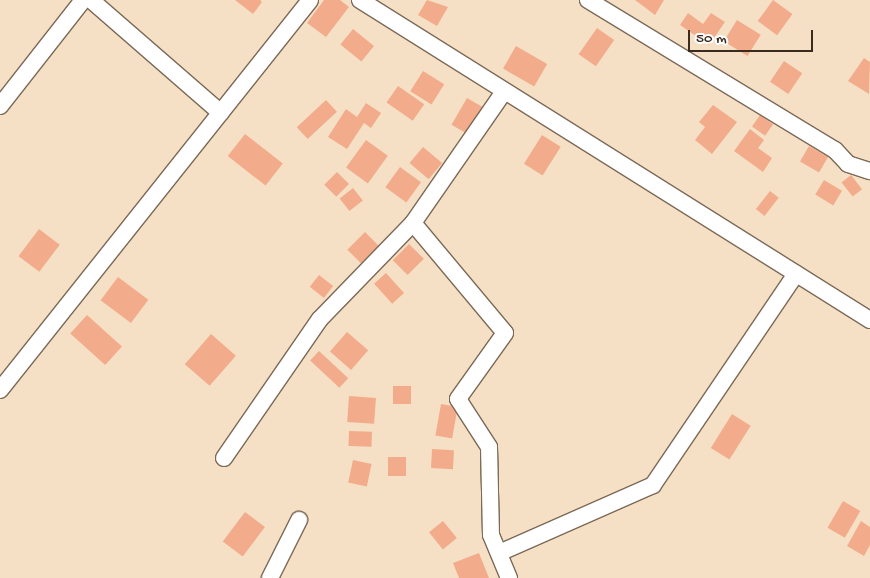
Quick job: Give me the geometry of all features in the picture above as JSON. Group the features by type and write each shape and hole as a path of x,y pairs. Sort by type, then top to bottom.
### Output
{"street":[{"path":"0,106 83,0"},
{"path":"91,0 221,113"},
{"path":"0,390 310,0"},
{"path":"360,0 503,93 870,320"},
{"path":"588,0 835,150 848,164 870,171"},
{"path":"224,458 320,319 413,223 503,93"},
{"path":"413,223 505,333 458,399 489,447 491,535 509,578"},
{"path":"498,553 653,485 796,274"},
{"path":"270,578 299,520"}],"building":[{"path":"235,0 260,0 262,2 253,14"},
{"path":"324,0 340,0 349,7 326,37 307,23"},
{"path":"427,0 448,7 437,26 418,15"},
{"path":"635,0 664,0 655,15"},
{"path":"773,0 792,14 777,35 758,21"},
{"path":"688,13 703,24 711,13 725,22 709,45 680,25"},
{"path":"737,20 761,35 747,56 724,41"},
{"path":"597,28 614,40 596,66 579,54"},
{"path":"353,29 374,46 361,62 340,45"},
{"path":"516,46 547,64 534,87 503,69"},
{"path":"864,58 870,62 869,94 848,81"},
{"path":"784,61 802,73 788,94 770,82"},
{"path":"423,71 444,84 431,105 410,91"},
{"path":"398,86 424,104 413,121 387,102"},
{"path":"467,98 484,108 469,135 452,125"},
{"path":"326,100 337,112 308,139 297,127"},
{"path":"366,103 381,113 371,128 364,123 347,149 328,137 346,109 357,117"},
{"path":"713,105 737,122 712,154 695,140 705,127 699,122"},
{"path":"760,115 773,124 765,136 752,126"},
{"path":"750,129 764,140 758,148 772,158 763,172 734,151"},
{"path":"245,134 283,164 266,186 228,156"},
{"path":"542,135 561,147 543,175 524,164"},
{"path":"366,140 388,156 368,183 346,168"},
{"path":"809,146 828,157 819,173 800,162"},
{"path":"423,147 442,163 429,179 410,163"},
{"path":"400,167 421,182 406,203 385,187"},
{"path":"337,172 349,184 336,197 324,185"},
{"path":"851,175 862,189 853,197 842,182"},
{"path":"824,180 842,191 833,205 815,195"},
{"path":"353,188 363,201 349,211 340,198"},
{"path":"770,191 779,198 765,216 756,209"},
{"path":"39,229 60,245 39,272 19,256"},
{"path":"365,232 379,246 361,264 347,250"},
{"path":"409,244 424,259 408,275 393,260"},
{"path":"386,273 404,293 392,304 374,284"},
{"path":"319,275 333,286 324,298 310,287"},
{"path":"118,277 148,300 131,323 101,300"},
{"path":"87,315 122,346 105,365 70,334"},
{"path":"347,332 368,350 351,370 330,352"},
{"path":"211,334 236,356 210,386 185,364"},
{"path":"319,351 348,378 339,388 310,361"},
{"path":"393,386 411,386 411,404 393,404"},
{"path":"349,396 376,398 374,424 347,422"},
{"path":"441,404 458,407 452,438 435,436"},
{"path":"732,414 751,426 729,460 711,448"},
{"path":"349,431 372,432 371,447 348,446"},
{"path":"432,449 454,450 453,469 431,468"},
{"path":"388,457 406,457 406,476 388,476"},
{"path":"353,460 372,464 367,486 348,482"},
{"path":"843,501 860,511 845,538 828,528"},
{"path":"245,512 265,527 243,557 223,542"},
{"path":"443,521 457,538 443,549 429,532"},
{"path":"861,521 870,527 870,545 864,556 847,546"},
{"path":"479,553 489,578 459,578 453,563"}]}
